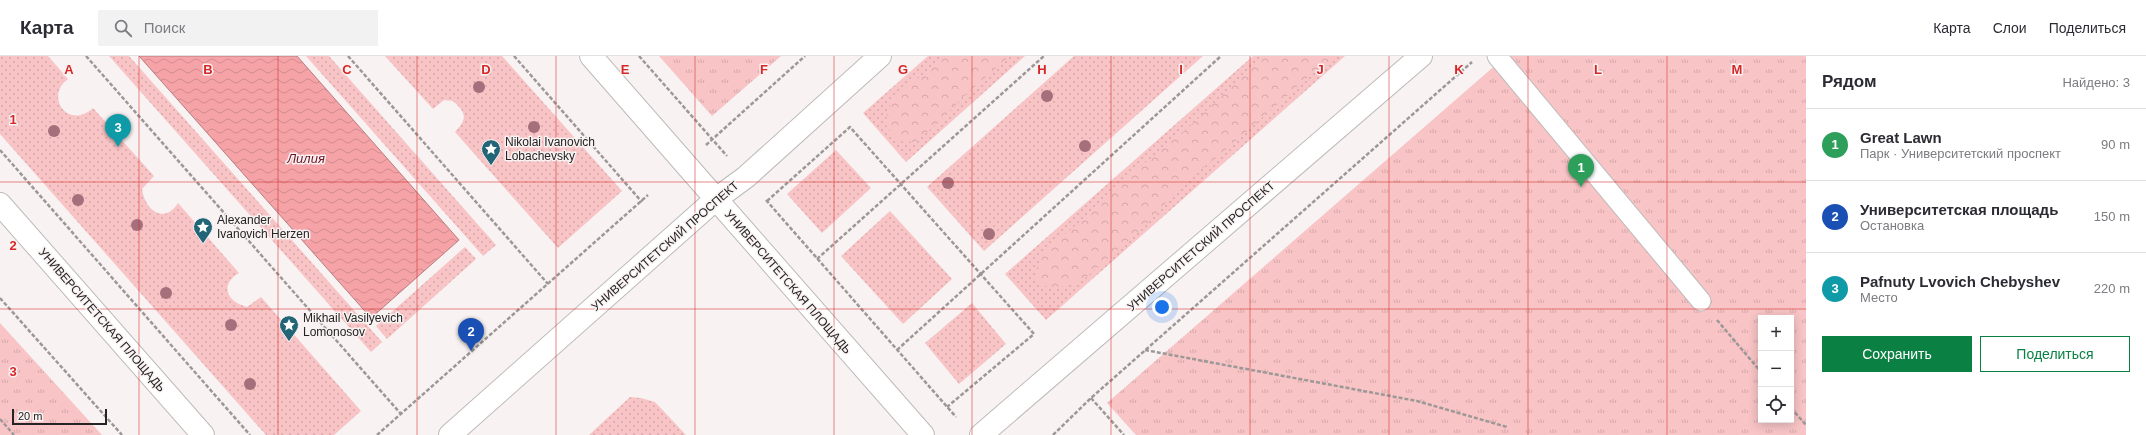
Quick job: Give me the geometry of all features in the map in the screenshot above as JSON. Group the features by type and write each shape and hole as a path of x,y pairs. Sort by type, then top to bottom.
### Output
{"main road":[{"name":"УНИВЕРСИТЕТСКАЯ ПЛОЩАДЬ","path":"591,56 923,435"},
{"name":"УНИВЕРСИТЕТСКИЙ ПРОСПЕКТ","path":"450,435 716,199 746,177 880,56"},
{"name":"УНИВЕРСИТЕТСКИЙ ПРОСПЕКТ","path":"981,435 1421,56"},
{"name":"УНИВЕРСИТЕТСКАЯ ПЛОЩАДЬ","path":"0,204 203,435"}],"lane":[{"path":"1497,56 1701,301"}],"path":[{"path":"86,56 401,414"},
{"path":"348,56 548,284"},
{"path":"514,56 642,202"},
{"path":"639,56 711,140 730,159"},
{"path":"704,146 806,56"},
{"path":"817,259 1044,56"},
{"path":"897,350 1221,56"},
{"path":"1053,435 1091,398 1478,56"},
{"path":"767,201 850,127 1034,334 947,407"},
{"path":"0,150 250,435"},
{"path":"377,435 642,202 648,195"},
{"path":"762,195 956,417"},
{"path":"0,298 122,435"},
{"path":"1701,301 1758,368"},
{"path":"1145,350 1417,401 1507,427"},
{"path":"1091,398 1124,435"},
{"path":"1794,412 1806,426"},
{"path":"0,419 14,435"}],"green space":[{"path":"0,56 48,56 68,79 61,86 58,94 59,102 62,108 75,116 84,114 93,108 154,176 142,189 144,197 151,208 161,214 167,213 173,210 178,203 239,273 229,283 227,288 230,297 240,305 247,307 261,297 361,411 334,435 266,435 0,134"},
{"path":"109,56 129,56 382,342 371,352"},
{"path":"306,56 329,56 496,245 483,256"},
{"path":"385,56 502,56 622,191 558,248 455,132 464,119 461,109 453,101 444,100 433,109"},
{"path":"659,56 781,56 712,116"},
{"path":"928,56 1025,56 906,162 863,113"},
{"path":"944,56 1010,56 967,93 937,124 915,142 898,141 885,124 891,101 905,85 920,77"},
{"path":"1074,56 1203,56 984,251 927,187"},
{"path":"1253,56 1345,56 1046,320 1005,274"},
{"path":"1263,56 1336,56 1307,78 1219,156 1185,181 1143,228 1083,280 1061,287 1039,286 1037,281 1037,268 1045,251 1113,194 1135,171 1189,127"},
{"path":"1506,56 1806,56 1806,435 1136,435 1107,403"},
{"path":"836,150 871,188 822,233 787,194"},
{"path":"890,211 952,279 903,324 841,256"},
{"path":"465,247 476,259 387,339 376,326"},
{"path":"972,303 1006,344 959,384 925,343"},
{"path":"0,323 102,435 0,435"},
{"path":"630,397 655,402 686,435 589,435"}],"water":[{"name":"Лилия","path":"139,56 297,56 459,240 371,318"}],"place":[{"name":"Pafnuty Lvovich Chebyshev","path":"118,147"},
{"name":"Nikolai Ivanovich Lobachevsky","path":"491,166"},
{"name":"Great Lawn","path":"1581,187"},
{"name":"Alexander Ivanovich Herzen","path":"203,244"},
{"name":"Mikhail Vasilyevich Lomonosov","path":"289,342"},
{"name":"Университетская площадь","path":"471,351"}]}
